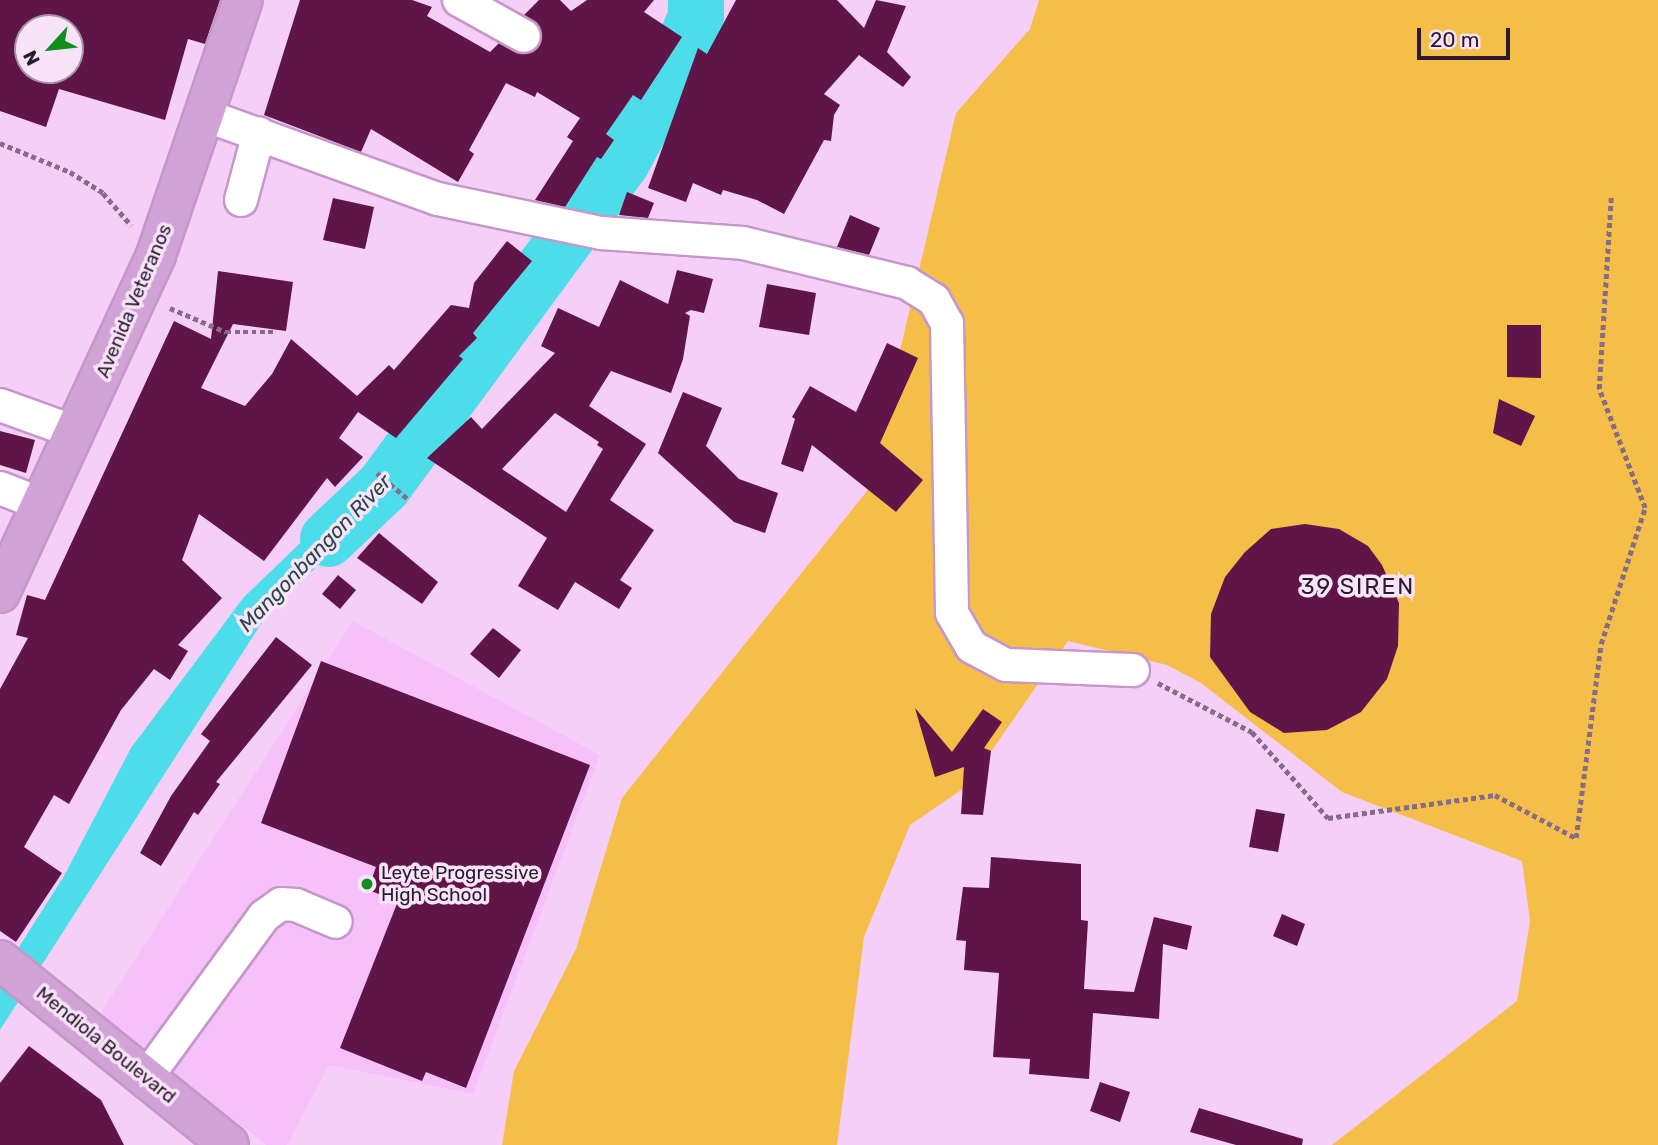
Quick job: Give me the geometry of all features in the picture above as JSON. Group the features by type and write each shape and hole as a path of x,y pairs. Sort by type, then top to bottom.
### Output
{"main road":[{"name":"Avenida Veteranos","path":"0,593 156,255 207,116 243,0"},
{"name":"Mendiola Boulevard","path":"0,960 146,1078 214,1140"}],"street":[{"path":"458,0 524,36"},
{"path":"207,116 438,199 601,233 743,243 907,283 934,300 947,323 953,613 972,647 1006,665 1133,670"},
{"path":"241,200 259,133"},
{"path":"0,405 75,432"},
{"path":"0,488 41,504"},
{"path":"146,1078 264,916 281,904 296,905 336,922"}],"path":[{"path":"0,143 70,172 103,193 156,255"},
{"path":"1133,670 1252,732 1328,818 1495,795 1576,838 1601,644 1645,508 1599,389 1611,197"},
{"path":"140,294 226,332 276,332"},
{"path":"377,473 408,499"}],"shaded area":[{"path":"1039,0 1658,0 1658,1145 1332,1145 1517,1001 1530,921 1522,861 1342,792 1201,683 1167,665 1068,641 967,786 910,825 864,937 837,1145 502,1145 514,1071 576,949 622,798 867,491 956,113 1030,29"},
{"name":"Leyte Progressive High School","path":"353,621 600,755 473,1094 329,1065 287,1145 266,1145 100,1014"}],"water":[{"path":"370,476 393,494 268,613 0,1030 0,977 64,876 131,748 244,597"}],"building":[{"path":"0,0 220,0 205,44 188,39 165,120 59,89 46,127 0,111"},
{"path":"300,0 412,0 432,7 427,16 490,52 499,43 524,54 540,44 540,27 524,15 539,0 560,0 571,11 587,0 654,0 644,12 682,37 641,100 633,95 606,134 614,140 601,159 597,157 565,207 535,200 573,141 567,137 580,118 537,92 535,97 506,83 469,150 474,154 458,182 371,129 361,152 264,115"},
{"path":"736,0 837,0 864,28 876,0 906,6 887,52 911,77 903,87 859,55 824,94 840,105 834,115 831,141 824,140 784,214 757,200 723,190 721,195 693,183 686,202 648,188 698,48 707,54"},
{"path":"627,192 654,203 648,218 619,215"},
{"path":"333,198 374,207 365,249 323,240"},
{"path":"850,215 880,228 869,255 837,247"},
{"path":"507,241 532,261 473,333 477,338 459,356 463,359 396,438 358,412 339,438 363,457 335,487 327,478 264,561 199,514 182,560 222,598 178,645 188,651 170,680 154,669 121,710 69,804 54,795 24,847 62,873 16,942 0,931 0,689 28,638 16,635 27,595 45,600 174,321 211,339 218,271 293,282 286,331 233,324 201,388 245,406 272,374 291,339 357,396 389,365 394,370 451,305 469,308 474,283"},
{"path":"677,270 713,279 704,313 691,310 685,313 690,316 683,359 671,393 611,371 589,406 646,444 610,500 654,530 620,580 632,588 619,609 575,582 558,610 518,586 547,538 427,458 471,417 482,429 555,353 541,346 558,308 599,327 620,280 668,304","holes":["555,413 599,442 597,445 603,449 566,512 502,469"]},
{"path":"767,284 816,293 809,335 759,327"},
{"path":"1507,325 1541,325 1541,378 1507,377"},
{"path":"887,343 918,358 880,443 923,480 896,512 812,445 803,472 781,464 795,419 792,417 810,386 856,412"},
{"path":"683,392 722,408 706,446 739,479 778,493 765,533 734,522 658,453"},
{"path":"1499,399 1535,416 1521,446 1493,433"},
{"path":"0,431 35,440 26,473 0,465"},
{"path":"1305,524 1339,529 1368,546 1382,565 1399,603 1398,646 1387,679 1361,712 1327,730 1284,733 1250,712 1210,657 1211,614 1225,577 1245,552 1271,529"},
{"path":"379,533 438,582 422,604 357,558"},
{"path":"338,575 356,590 340,609 322,594"},
{"path":"493,628 521,650 499,678 470,654"},
{"path":"276,637 312,665 216,782 220,784 198,815 194,812 161,866 140,853 171,796 210,741 201,734"},
{"path":"321,661 590,765 466,1088 426,1072 422,1081 340,1048 398,901 368,890 376,867 261,823"},
{"path":"915,708 952,752 983,709 1002,722 984,748 991,751 983,815 961,814 964,767 935,777"},
{"path":"1256,809 1285,814 1278,852 1249,847"},
{"path":"991,857 1081,864 1081,920 1088,921 1084,989 1134,992 1154,917 1192,926 1187,950 1163,944 1159,1019 1093,1013 1089,1079 1029,1074 1030,1059 993,1057 999,973 964,970 966,941 956,940 963,887 989,888"},
{"path":"1282,914 1305,924 1297,946 1273,936"},
{"path":"29,1046 101,1100 124,1145 0,1145 0,1083"},
{"path":"1100,1082 1130,1092 1120,1122 1090,1111"},
{"path":"1199,1108 1303,1139 1302,1145 1236,1145 1190,1132"}],"waterway":[{"name":"Mangonbangon River","path":"328,539 384,486 622,162 682,50 696,17 696,0"}],"place":[{"name":"Leyte Progressive High School","path":"367,884"}],"district":[{"name":"39 SIREN","path":"1358,586"}]}
